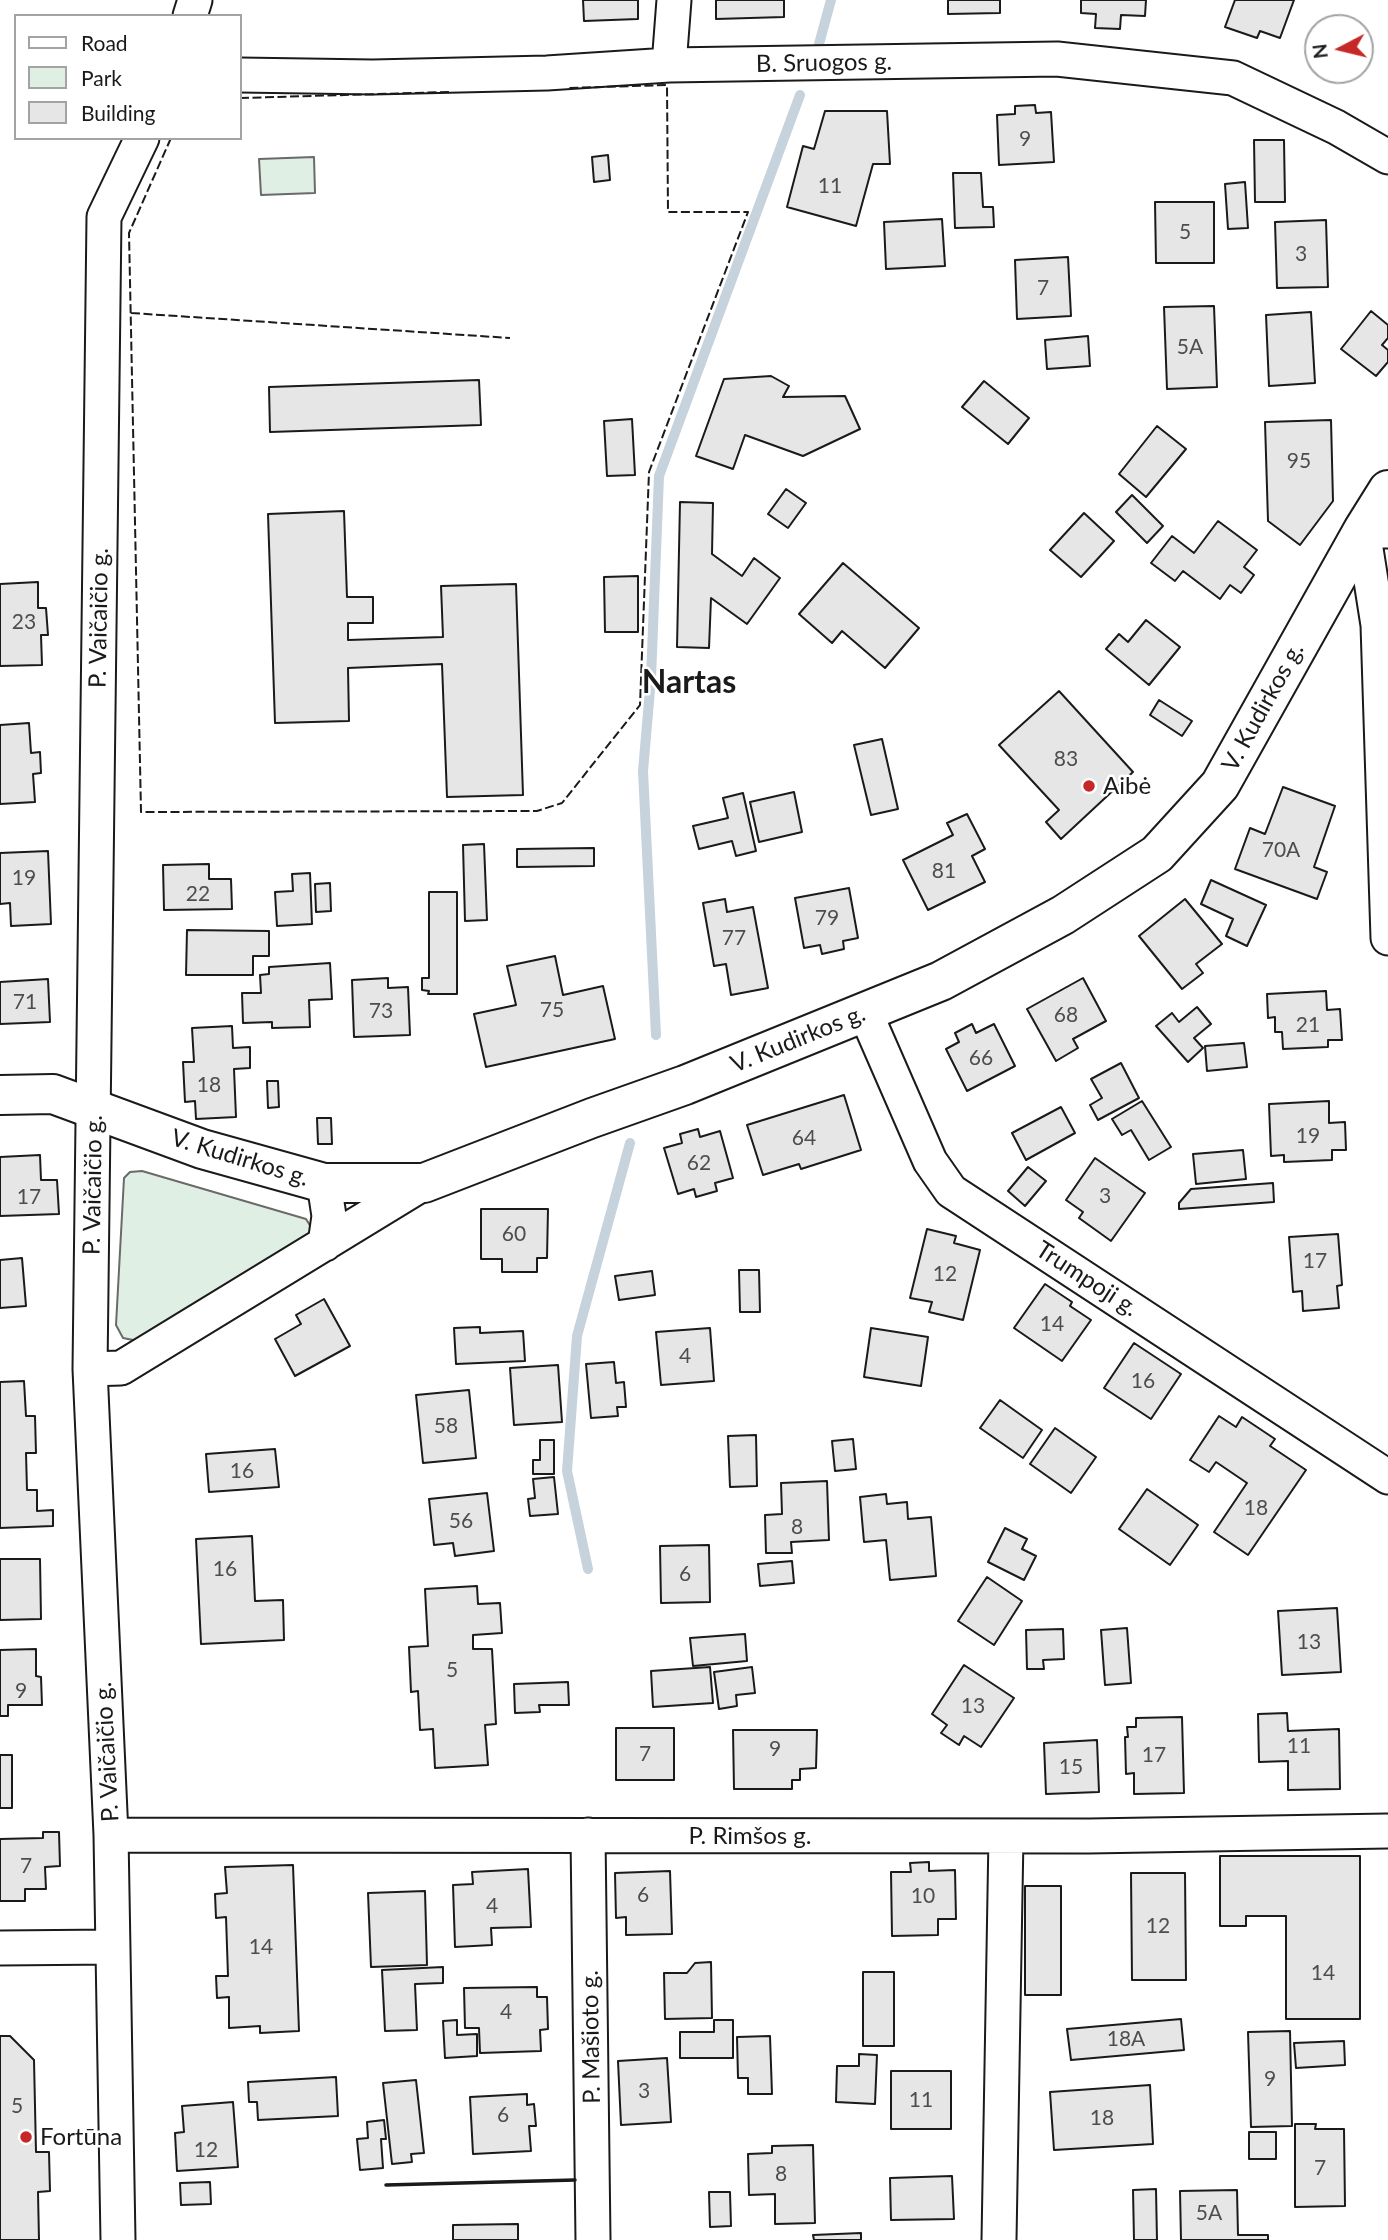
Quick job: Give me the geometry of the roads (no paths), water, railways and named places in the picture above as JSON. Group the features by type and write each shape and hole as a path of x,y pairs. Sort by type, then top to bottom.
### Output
{"main road":[{"name":"V. Kudirkos g.","path":"0,1095 53,1094 202,1149 324,1183 424,1183 685,1085 941,981 1063,915 1157,854 1220,785 1375,530 1388,490"}],"street":[{"path":"669,65 674,0"},
{"name":"B. Sruogos g.","path":"242,75 386,77 669,65 1057,60 1233,78 1336,127 1388,158"},
{"name":"P. Vaičaičio g.","path":"118,2240 111,1835 90,1369 104,217 141,140"},
{"path":"1375,530 1388,938"},
{"name":"Trumpoji g.","path":"865,1012 930,1161 951,1191 1388,1477"},
{"path":"324,1183 329,1216 325,1244"},
{"path":"90,1369 121,1368 424,1183"},
{"name":"P. Rimšos g.","path":"111,1835 1006,1836 1388,1831"},
{"name":"P. Mašioto g.","path":"588,1835 593,2240"},
{"path":"999,2240 1006,1836"},
{"path":"0,1948 112,1947"}],"waterway":[{"path":"819,44 831,0"},
{"path":"656,1035 643,771 651,678 659,476 800,95"},
{"path":"588,1569 567,1471 577,1336 630,1143"}],"place":[{"name":"Aibė","path":"1089,786"},
{"name":"Fortūna","path":"26,2137"}],"district":[{"name":"Nartas","path":"689,683"}]}
